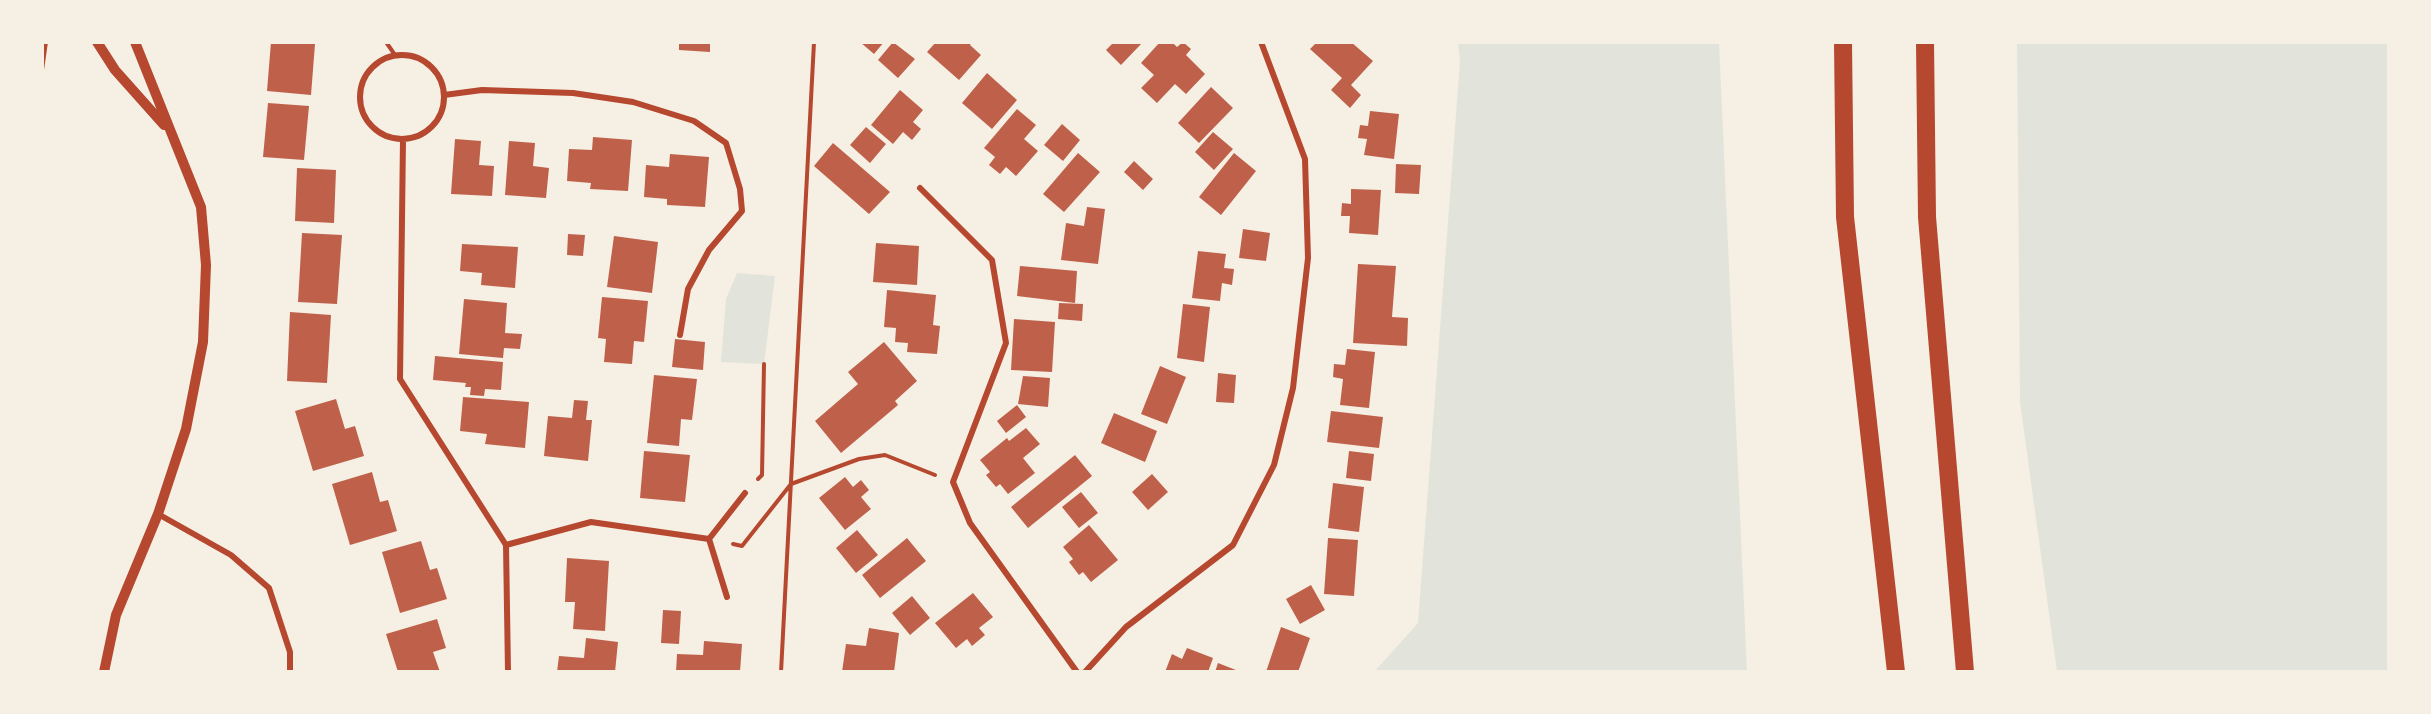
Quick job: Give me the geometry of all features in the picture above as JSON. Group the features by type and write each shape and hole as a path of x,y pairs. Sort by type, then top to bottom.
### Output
{"highway":[{"path":"1843,42 1845,217 1896,672"},
{"path":"1924,42 1928,217 1965,672"}],"street":[{"path":"97,42 115,70 170,132"},
{"path":"104,672 116,615 158,514 186,429 203,342 206,265 201,207 135,42"},
{"path":"1085,672 1126,627 1233,544 1274,465 1293,388 1308,258 1305,159 1261,42"},
{"path":"394,55 412,56 428,64 440,78 444,96 441,111 432,125 419,135 403,139 385,135 371,125 362,110 360,92 365,75 378,62 394,55"},
{"path":"444,96 482,90 573,93 633,102 694,121 726,143 740,189 742,211 710,250 688,289 680,335"},
{"path":"403,139 400,379 506,545 508,672"},
{"path":"920,188 992,260 1006,343 953,482 970,523 1077,672"},
{"path":"709,539 745,493"},
{"path":"158,514 231,555 269,588 290,652 290,672"},
{"path":"506,545 591,522 709,539"},
{"path":"709,539 727,597"}],"path":[{"path":"42,69 46,42"},
{"path":"386,42 394,55"},
{"path":"781,672 814,42"},
{"path":"745,493 762,475 764,364"},
{"path":"709,539 742,546 791,484 859,459 885,455 953,482"}],"shaded area":[{"path":"1458,42 1719,42 1747,672 1374,672 1418,623 1460,61"},
{"path":"2017,42 2389,42 2389,672 2057,672 2020,402"},
{"path":"737,273 775,276 764,364 721,362 726,299"}],"building":[{"path":"271,42 315,44 311,95 267,91"},
{"path":"679,42 710,42 710,52 679,50"},
{"path":"860,42 884,42 874,54"},
{"path":"893,42 915,59 898,78 878,60"},
{"path":"936,42 972,42 970,45 981,55 959,80 927,52"},
{"path":"1114,42 1143,42 1121,65 1106,50"},
{"path":"1160,42 1172,42 1177,47 1183,42 1191,49 1186,55 1205,74 1186,94 1175,84 1157,103 1141,88 1154,75 1141,63"},
{"path":"1317,42 1351,42 1373,61 1351,85 1361,95 1350,108 1331,90 1342,78 1310,49"},
{"path":"987,73 1017,100 992,129 962,103"},
{"path":"1211,87 1233,108 1199,143 1178,123"},
{"path":"900,90 923,110 913,122 921,129 912,140 903,132 893,144 871,125"},
{"path":"268,103 309,106 304,160 263,157"},
{"path":"1017,109 1036,125 1024,139 1038,151 1016,176 1006,167 1000,174 989,165 995,157 984,148"},
{"path":"1370,111 1399,114 1394,159 1364,155 1367,139 1358,138 1360,125 1368,126"},
{"path":"1062,124 1080,140 1063,161 1044,145"},
{"path":"866,127 886,144 870,163 850,145"},
{"path":"1213,132 1233,149 1214,170 1195,152"},
{"path":"593,137 632,140 628,191 590,189 591,183 567,181 569,149 592,150"},
{"path":"455,139 481,141 479,165 494,166 492,196 451,194"},
{"path":"509,141 535,143 533,166 549,168 546,198 505,195"},
{"path":"833,143 890,192 869,214 814,166"},
{"path":"1078,153 1100,172 1064,212 1043,194"},
{"path":"1234,153 1256,171 1221,215 1199,197"},
{"path":"670,154 709,157 705,207 667,205 667,199 644,197 646,165 669,167"},
{"path":"1134,161 1153,179 1143,190 1124,172"},
{"path":"1396,164 1421,165 1419,194 1395,193"},
{"path":"297,168 336,170 334,223 295,221"},
{"path":"1351,189 1381,190 1378,235 1349,233 1350,216 1341,216 1342,203 1351,204"},
{"path":"1087,207 1105,209 1098,264 1061,260 1066,223 1084,226"},
{"path":"1243,229 1270,233 1266,261 1239,258"},
{"path":"302,233 342,235 337,304 298,302"},
{"path":"568,234 585,235 583,256 567,255"},
{"path":"614,236 658,242 652,293 607,287"},
{"path":"876,243 919,246 917,285 873,282"},
{"path":"462,244 518,247 515,288 481,285 482,273 460,271"},
{"path":"1198,251 1226,254 1224,268 1234,269 1232,285 1222,283 1220,301 1192,298"},
{"path":"1358,264 1396,266 1392,317 1408,318 1407,346 1353,343"},
{"path":"1020,266 1077,271 1075,303 1017,296"},
{"path":"887,290 936,295 933,325 940,326 937,354 907,352 908,343 895,342 896,328 884,327"},
{"path":"602,297 648,301 644,342 634,341 632,364 604,362 606,339 598,338"},
{"path":"464,299 507,303 505,333 522,334 520,349 504,348 503,358 459,354"},
{"path":"1059,303 1083,304 1082,321 1058,319"},
{"path":"1183,304 1210,307 1204,362 1177,358"},
{"path":"290,312 331,315 327,383 287,381"},
{"path":"1014,319 1055,322 1052,372 1011,370"},
{"path":"675,339 705,342 703,370 672,367"},
{"path":"884,342 917,381 895,401 898,405 841,453 815,421 858,384 848,372"},
{"path":"1347,349 1375,352 1369,408 1340,405 1343,379 1333,377 1334,364 1345,365"},
{"path":"435,356 503,362 501,390 485,389 484,396 470,395 471,387 465,387 466,383 433,380"},
{"path":"1160,366 1186,377 1167,424 1141,414"},
{"path":"1218,373 1236,375 1234,403 1216,402"},
{"path":"654,375 697,379 692,420 681,419 679,446 647,443"},
{"path":"1023,376 1050,378 1048,407 1018,404"},
{"path":"463,397 529,402 525,448 485,444 487,434 460,431"},
{"path":"336,399 345,429 355,426 364,456 313,471 295,411"},
{"path":"574,400 588,401 586,420 592,420 588,461 544,456 548,416 572,418"},
{"path":"1017,405 1026,417 1006,433 997,421"},
{"path":"1331,411 1383,417 1379,448 1327,442"},
{"path":"1114,413 1157,431 1145,462 1101,443"},
{"path":"1026,428 1040,444 1023,458 1035,473 1008,494 1000,484 996,487 986,475 990,472 980,460 1007,438 1009,441"},
{"path":"644,451 690,455 685,502 640,498"},
{"path":"1349,451 1374,454 1371,481 1346,478"},
{"path":"1075,455 1092,476 1028,528 1011,507"},
{"path":"372,472 380,502 388,500 397,531 350,545 332,484"},
{"path":"1152,474 1168,492 1148,510 1132,492"},
{"path":"845,477 853,487 861,480 869,490 861,497 871,509 845,530 819,498"},
{"path":"1333,483 1364,487 1359,532 1328,528"},
{"path":"1081,492 1098,513 1079,528 1062,507"},
{"path":"1089,525 1118,560 1091,582 1083,572 1079,575 1069,562 1073,559 1063,547"},
{"path":"857,530 878,555 856,573 836,548"},
{"path":"907,538 926,561 880,598 862,575"},
{"path":"1328,538 1358,540 1354,596 1324,594"},
{"path":"421,541 430,570 437,568 447,599 400,613 382,552"},
{"path":"567,558 609,561 605,631 573,629 575,602 565,602"},
{"path":"1311,585 1325,610 1300,624 1286,599"},
{"path":"973,593 993,617 979,628 985,635 972,646 967,639 956,648 935,623"},
{"path":"912,596 930,618 910,635 892,613"},
{"path":"663,610 681,611 679,644 661,643"},
{"path":"437,619 446,648 433,652 440,672 398,672 386,634"},
{"path":"1281,627 1310,638 1298,672 1266,672"},
{"path":"869,628 899,633 894,672 842,672 846,644 866,646"},
{"path":"586,638 618,642 615,672 557,672 559,656 584,658"},
{"path":"704,641 742,644 740,672 676,672 677,654 703,655"},
{"path":"1187,648 1213,658 1208,672 1165,672 1172,654 1182,659"},
{"path":"1218,663 1241,672 1215,672"}]}
